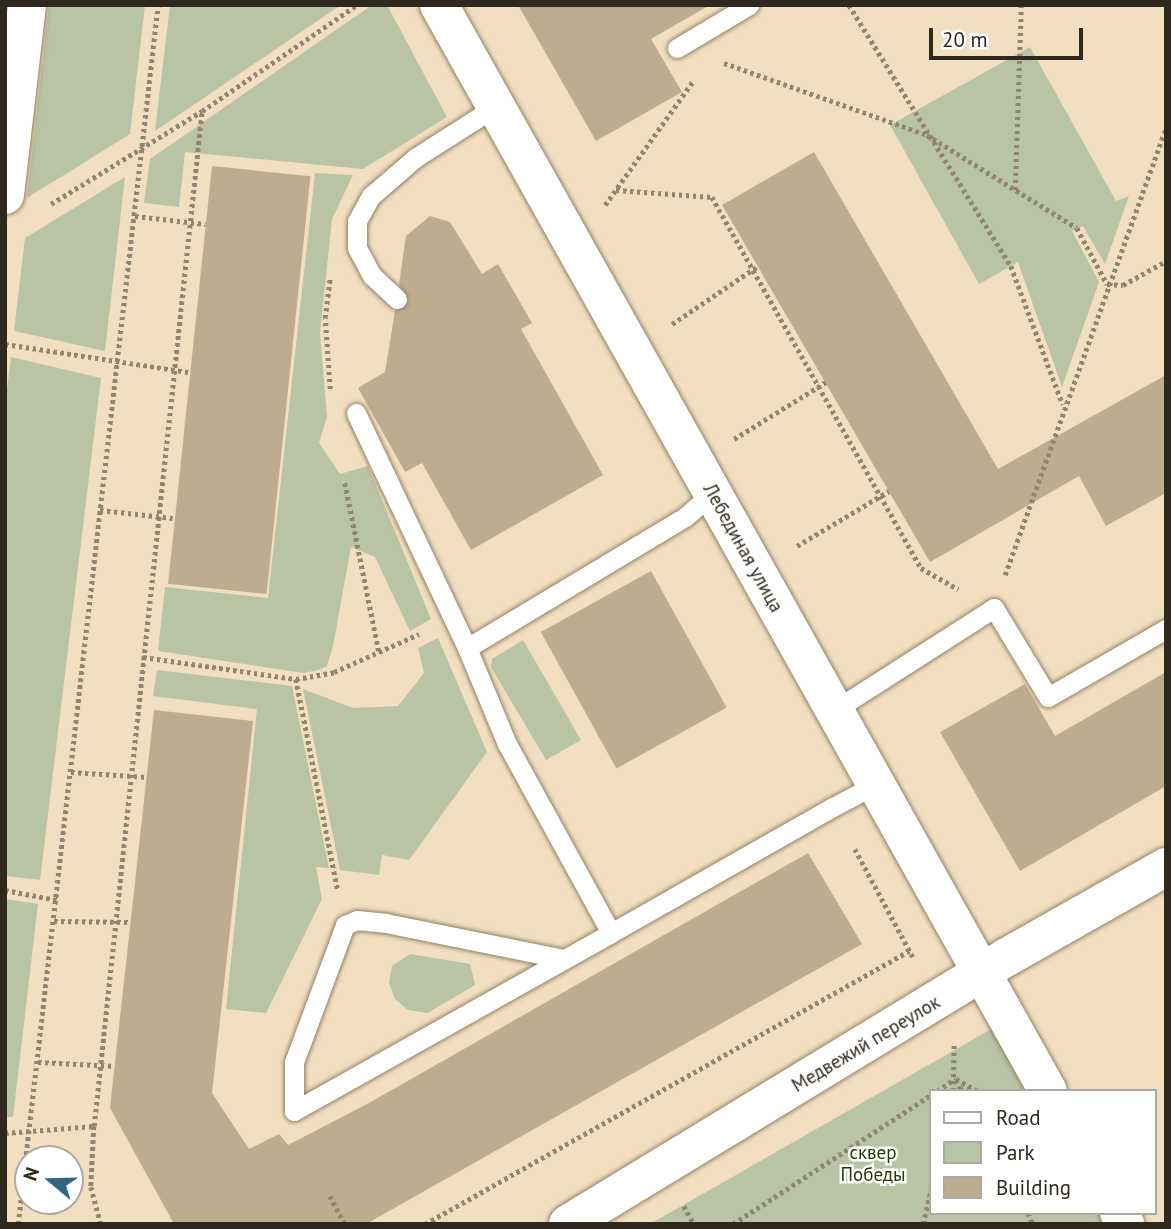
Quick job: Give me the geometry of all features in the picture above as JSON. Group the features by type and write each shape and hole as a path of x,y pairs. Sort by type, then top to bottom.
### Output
{"street":[{"path":"22,203 27,5"},
{"name":"Лебединая улица","path":"439,5 1047,1089"},
{"name":"Медвежий переулок","path":"568,1224 981,974 1166,867"}],"lane":[{"path":"677,48 749,5"},
{"path":"397,299 372,276 357,248 357,221 370,196 415,158 495,107"},
{"path":"356,413 467,648 507,744 611,933"},
{"path":"467,648 685,517 713,493"},
{"path":"833,711 994,608 1048,697 1166,629"},
{"path":"564,959 386,923 358,920 345,925 294,1062 295,1111 874,785"}],"path":[{"path":"18,1224 158,5"},
{"path":"22,203 140,151 357,5"},
{"path":"849,5 927,135 1011,265 1063,406"},
{"path":"1014,190 1021,5"},
{"path":"677,48 898,121 927,135 1076,229 1107,284"},
{"path":"597,218 693,82 677,48"},
{"path":"101,1224 91,1187 94,1126 135,775 156,516 202,111"},
{"path":"616,190 712,197 921,568 994,608 1063,406 1166,128"},
{"path":"135,216 206,225"},
{"path":"1107,284 1123,285 1166,261"},
{"path":"661,331 758,266"},
{"path":"5,344 116,364 189,372"},
{"path":"725,445 825,382"},
{"path":"785,553 889,491"},
{"path":"100,510 173,518"},
{"path":"143,657 296,679 334,672 423,633"},
{"path":"296,679 345,925"},
{"path":"71,772 147,776"},
{"path":"5,890 57,900"},
{"path":"54,921 118,919 131,922"},
{"path":"425,1224 909,951"},
{"path":"954,1032 956,1079 954,1089"},
{"path":"38,1062 115,1066"},
{"path":"940,1089 956,1079"},
{"path":"956,1079 961,1089"},
{"path":"956,1079 974,1089"},
{"path":"733,1224 930,1096"},
{"path":"5,1133 30,1134 94,1126"},
{"path":"923,1224 930,1192"},
{"path":"330,1196 345,1224"}],"green space":[{"path":"49,5 145,5 130,134 27,198"},
{"path":"170,5 341,5 155,131"},
{"path":"372,5 387,5 447,117 363,169 185,152 179,207 144,203 150,159"},
{"path":"1030,47 1116,201 1129,196 1105,264 1083,226 1072,231 1099,282 1062,387 1018,262 979,284 890,125"},
{"path":"315,173 353,175 332,219 320,333 327,417 319,443 340,474 368,466 431,619 410,631 375,557 351,547 327,666 303,673 158,651 165,587 268,598"},
{"path":"125,177 105,351 14,331 25,238"},
{"path":"11,357 101,378 40,880 5,876 5,404"},
{"path":"438,638 487,752 409,860 382,855 379,875 340,870 303,689 353,708 398,706 424,673 418,648"},
{"path":"523,640 581,740 546,760 491,667 492,659"},
{"path":"157,670 292,686 329,868 316,867 322,899 266,1013 226,1009 257,709 153,696"},
{"path":"5,899 38,904 13,1117 5,1117"},
{"path":"410,954 470,964 475,985 428,1013 408,1010 395,999 389,983 392,966"},
{"name":"сквер Победы","path":"995,1027 1031,1089 930,1089 930,1215 1104,1215 1109,1224 650,1224"}],"building":[{"path":"518,5 710,5 651,39 682,92 596,141"},
{"path":"814,152 998,469 1166,375 1166,493 1106,526 1079,476 930,562 722,205"},
{"path":"212,166 310,176 267,594 168,584"},
{"path":"430,216 450,222 482,274 498,264 532,323 521,329 603,475 471,550 422,463 405,472 358,388 385,372 395,311 409,301 399,284 406,236"},
{"path":"651,571 727,707 616,769 541,632"},
{"path":"1166,672 1166,786 1020,871 940,732 1025,684 1055,736"},
{"path":"154,710 253,721 212,1093 249,1149 279,1134 288,1145 369,1103 808,853 862,944 366,1224 174,1224 110,1108"}]}
